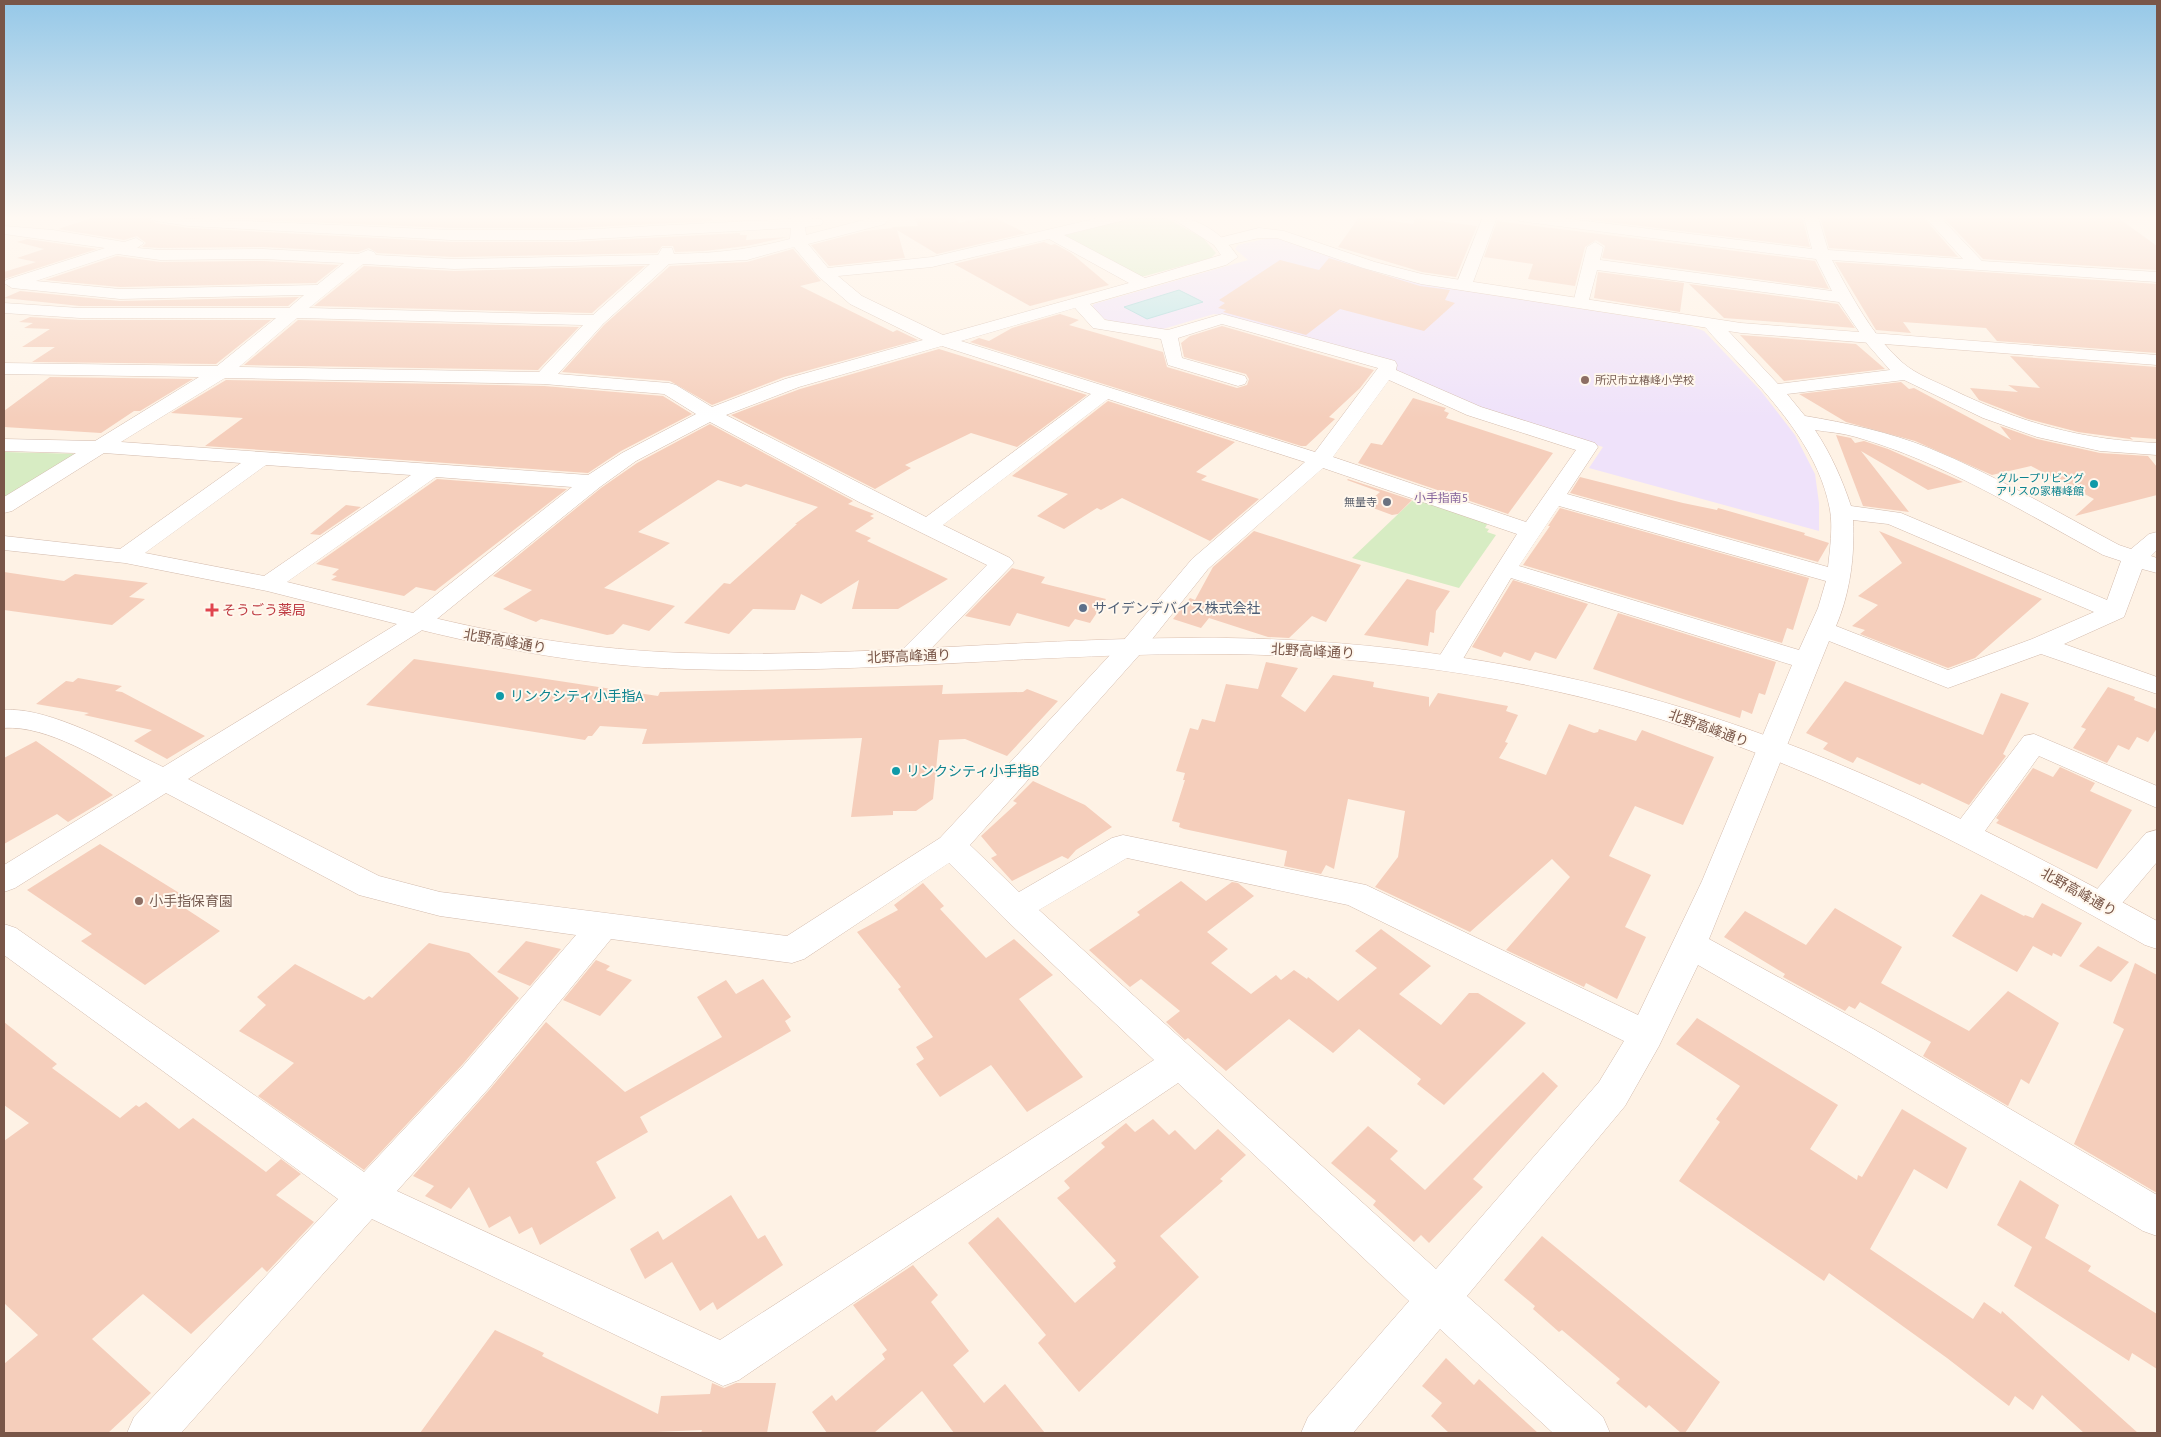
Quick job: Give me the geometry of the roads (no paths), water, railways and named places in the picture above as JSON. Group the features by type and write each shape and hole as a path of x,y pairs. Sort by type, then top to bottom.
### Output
{"street":[{"path":"9,284 120,294 321,290"},
{"path":"4,506 220,372 328,284"},
{"path":"544,378 597,320 638,284"},
{"path":"837,284 856,300 940,340 1320,460 1530,531"},
{"path":"4,880 418,622 592,482 648,446 710,414 792,383 1143,284"},
{"path":"1459,284 1712,324 2157,360"},
{"path":"1581,303 1586,284"},
{"path":"1741,284 1844,298"},
{"path":"1837,284 1844,298 1896,366 1908,374 1976,409 2033,430 2111,448 2157,450"},
{"path":"4,719 15,718 64,731 165,780 370,886 440,904 792,950 951,846 1132,647 1200,564 1320,460 1386,372 1388,365 1222,319 1169,335 1099,324 1079,302"},
{"path":"4,308 80,313 294,313 597,320"},
{"path":"1324,1433 1612,1094 1646,1035 1743,824 1771,750 1833,600 1841,537 1841,512 1828,470 1817,448 1798,421 1712,324"},
{"path":"1169,335 1174,361 1238,380"},
{"path":"4,368 544,378 669,389 710,414 868,497 1002,563 910,656"},
{"path":"1386,372 1474,411 1588,447 1505,569 1448,663"},
{"path":"1772,390 1908,374"},
{"path":"928,526 1105,392"},
{"path":"1798,421 1858,431 1921,452 1958,469 2089,539 2157,566"},
{"path":"4,445 100,447 592,482"},
{"path":"125,556 262,459"},
{"path":"268,584 432,472"},
{"path":"1553,497 1837,577"},
{"path":"1841,512 1893,518 2115,612"},
{"path":"1821,629 1948,680 2041,644 2115,612 2134,558 2157,539"},
{"name":"北野高峰通り","path":"4,544 125,556 268,584 462,634 604,656 706,662 785,661 1132,647 1228,646 1392,656 1448,663 1563,685 1679,716 1808,764 1966,834 2157,936"},
{"path":"1505,569 1807,661"},
{"path":"2041,644 2157,686"},
{"path":"1966,834 2034,743 2157,798"},
{"path":"2102,905 2157,841"},
{"path":"951,846 1015,909 1180,1062 1437,1299 1586,1433"},
{"path":"1015,909 1123,846 1354,894 1646,1035"},
{"path":"150,1433 476,1077 603,926"},
{"path":"4,937 367,1197 723,1364 1180,1062"},
{"path":"1689,944 1862,1041 2157,1216"}],"water":[{"path":"1179,290 1203,302 1147,319 1124,307"}],"place":[{"name":"所沢市立椿峰小学校","path":"1585,380"},
{"name":"グループリビング アリスの家椿峰館","path":"2094,484"},
{"name":"無量寺","path":"1387,502"},
{"name":"サイデンデバイス株式会社","path":"1083,608"},
{"name":"そうごう薬局","path":"212,610"},
{"name":"リンクシティ小手指A","path":"500,696"},
{"name":"リンクシティ小手指B","path":"896,771"},
{"name":"小手指保育園","path":"139,901"}],"district":[{"name":"小手指南5","path":"1441,498"}]}
